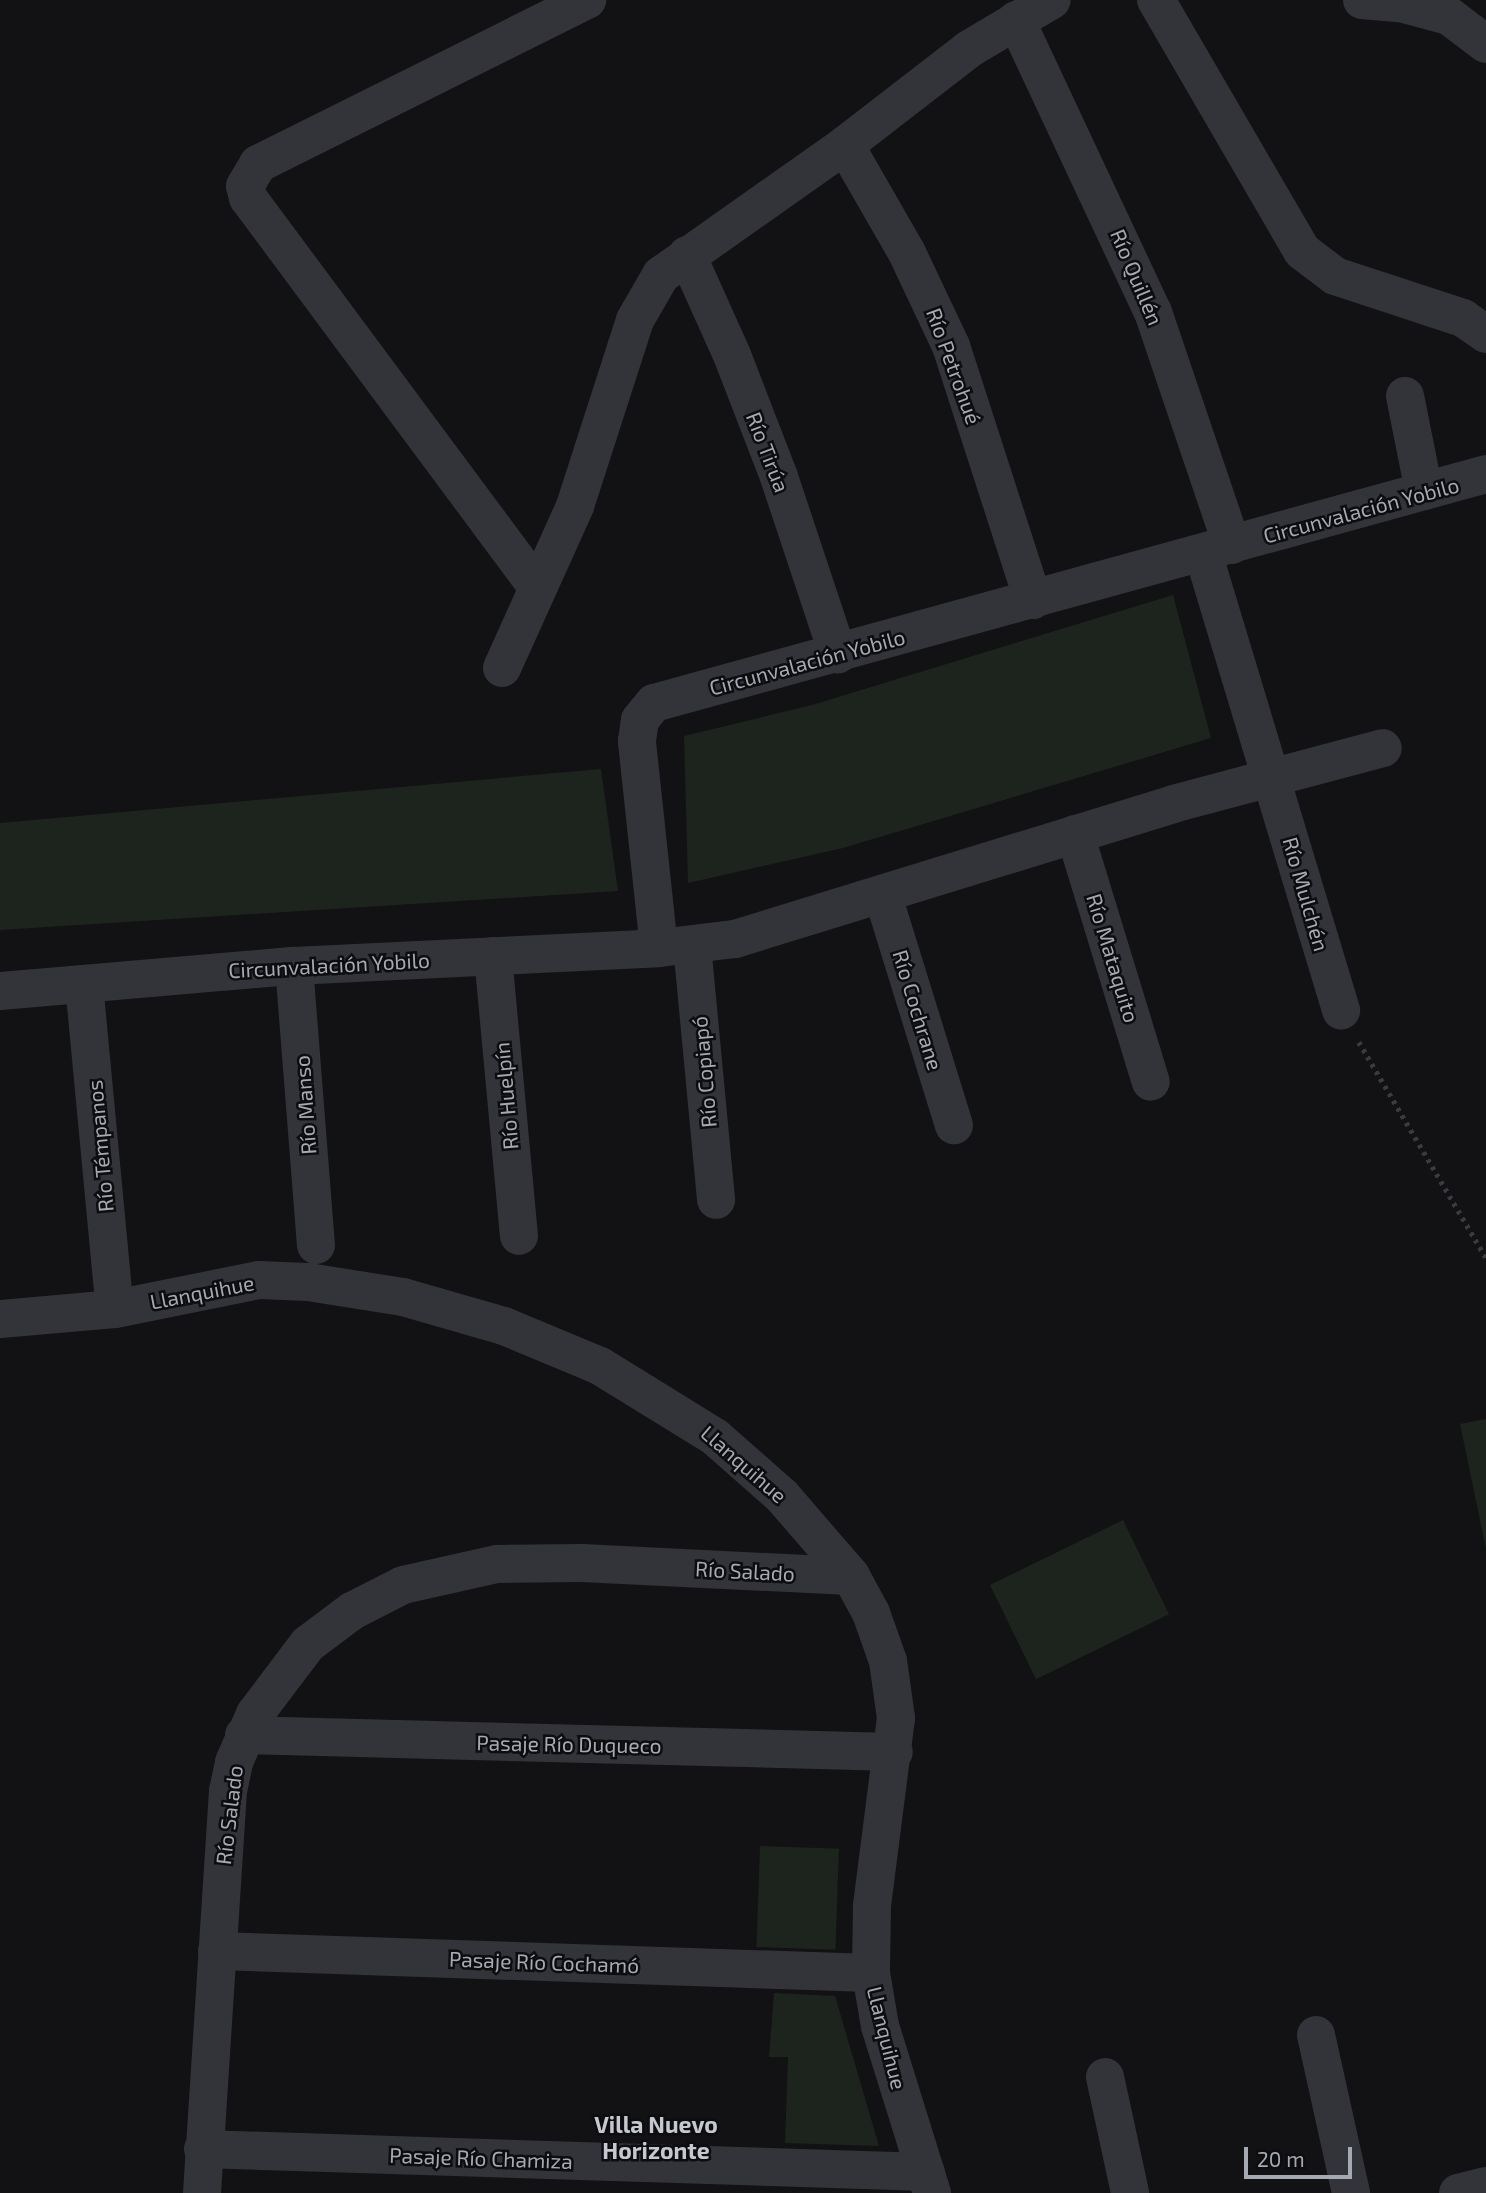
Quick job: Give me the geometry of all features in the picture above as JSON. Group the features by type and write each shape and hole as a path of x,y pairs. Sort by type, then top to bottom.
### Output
{"street":[{"path":"537,587 248,198 245,186 258,164 587,0"},
{"path":"502,668 575,506 635,320 662,275 845,145 925,81 1016,20 1052,0"},
{"path":"1156,0 1303,251 1335,276 1463,318 1486,334"},
{"path":"1362,0 1429,10 1477,26"},
{"name":"Río Quillén","path":"1016,20 1121,236 1153,312 1217,549"},
{"name":"Río Petrohué","path":"845,145 907,253 951,346 1033,600"},
{"name":"Río Tirúa","path":"687,255 732,355 779,477 838,654"},
{"path":"1405,396 1424,491"},
{"name":"Circunvalación Yobilo","path":"676,946 637,740 640,720 663,699 838,654 1482,476"},
{"path":"1217,549 1271,776"},
{"name":"Circunvalación Yobilo","path":"0,991 295,965 676,946 776,929 1075,834 1271,776 1383,748"},
{"name":"Río Mulchén","path":"1271,776 1341,1011"},
{"name":"Río Mataquito","path":"1075,834 1151,1082"},
{"name":"Río Cochrane","path":"883,896 954,1125"},
{"name":"Río Copiapó","path":"676,946 716,1200"},
{"name":"Río Huelpín","path":"492,956 519,1236"},
{"name":"Río Manso","path":"295,965 316,1245"},
{"name":"Río Témpanos","path":"84,984 115,1310"},
{"name":"Llanquihue","path":"0,1319 115,1310 259,1280 308,1282 403,1297 505,1326 600,1366 715,1437 782,1496 850,1576 871,1613 888,1661 896,1718 894,1752 872,1906 871,1973 880,2026 929,2182"},
{"name":"Río Salado","path":"202,2193 228,1791 244,1735 268,1692 308,1644 376,1597 431,1576 533,1563 850,1576"},
{"name":"Pasaje Río Duqueco","path":"244,1735 894,1752"},
{"name":"Pasaje Río Cochamó","path":"216,1951 871,1973"},
{"path":"1316,2035 1351,2193"},
{"path":"1105,2077 1130,2193"},
{"name":"Pasaje Río Chamiza","path":"203,2149 929,2182"},
{"path":"1458,2193 1486,2186"}],"path":[{"path":"1341,1011 1486,1258"}],"shaded area":[{"path":"1173,595 1211,738 843,848 688,883 684,736 812,705"},
{"path":"601,769 618,891 0,930 0,823"},
{"path":"1486,1419 1486,1549 1460,1424"},
{"path":"1123,1520 1169,1614 1036,1679 990,1585"},
{"path":"760,1846 839,1849 835,1950 756,1947"},
{"path":"774,1993 835,1996 879,2146 785,2143 788,2057 769,2057"}],"district":[{"name":"Villa Nuevo Horizonte","path":"656,2137"}]}
